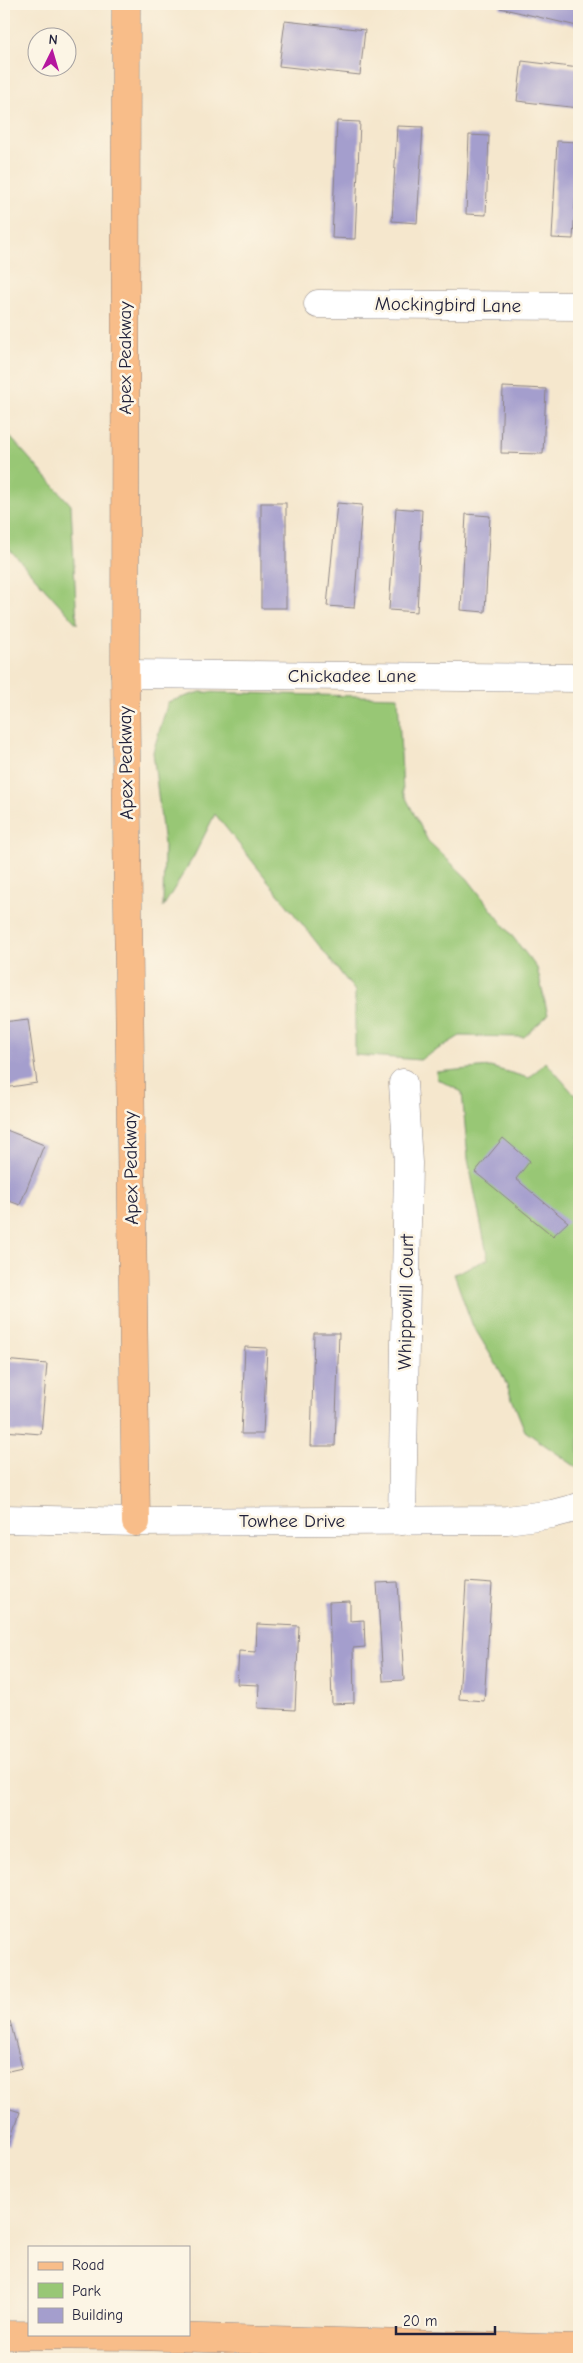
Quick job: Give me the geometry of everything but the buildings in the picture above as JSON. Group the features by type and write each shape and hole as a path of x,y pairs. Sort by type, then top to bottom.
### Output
{"main road":[{"name":"Apex Peakway","path":"126,4 125,674 136,1522"},
{"path":"4,2335 28,2335"},
{"path":"135,2336 579,2349"}],"street":[{"name":"Mockingbird Lane","path":"318,304 579,306"},
{"name":"Chickadee Lane","path":"125,674 579,678"},
{"name":"Whippowill Court","path":"402,1521 408,1163 403,1083"},
{"name":"Towhee Drive","path":"4,1519 136,1522 507,1520 552,1514 579,1506"}],"green space":[{"path":"4,430 71,505 77,624 4,543"},
{"path":"200,692 398,697 403,792 428,841 467,878 537,968 548,1015 524,1037 460,1036 420,1060 355,1055 355,991 215,814 194,856 163,907 164,845 153,752 168,702"},
{"path":"546,1062 579,1100 579,1469 525,1431 502,1374 472,1324 454,1274 488,1259 468,1159 462,1092 437,1079 436,1072 490,1067 529,1078"}]}
